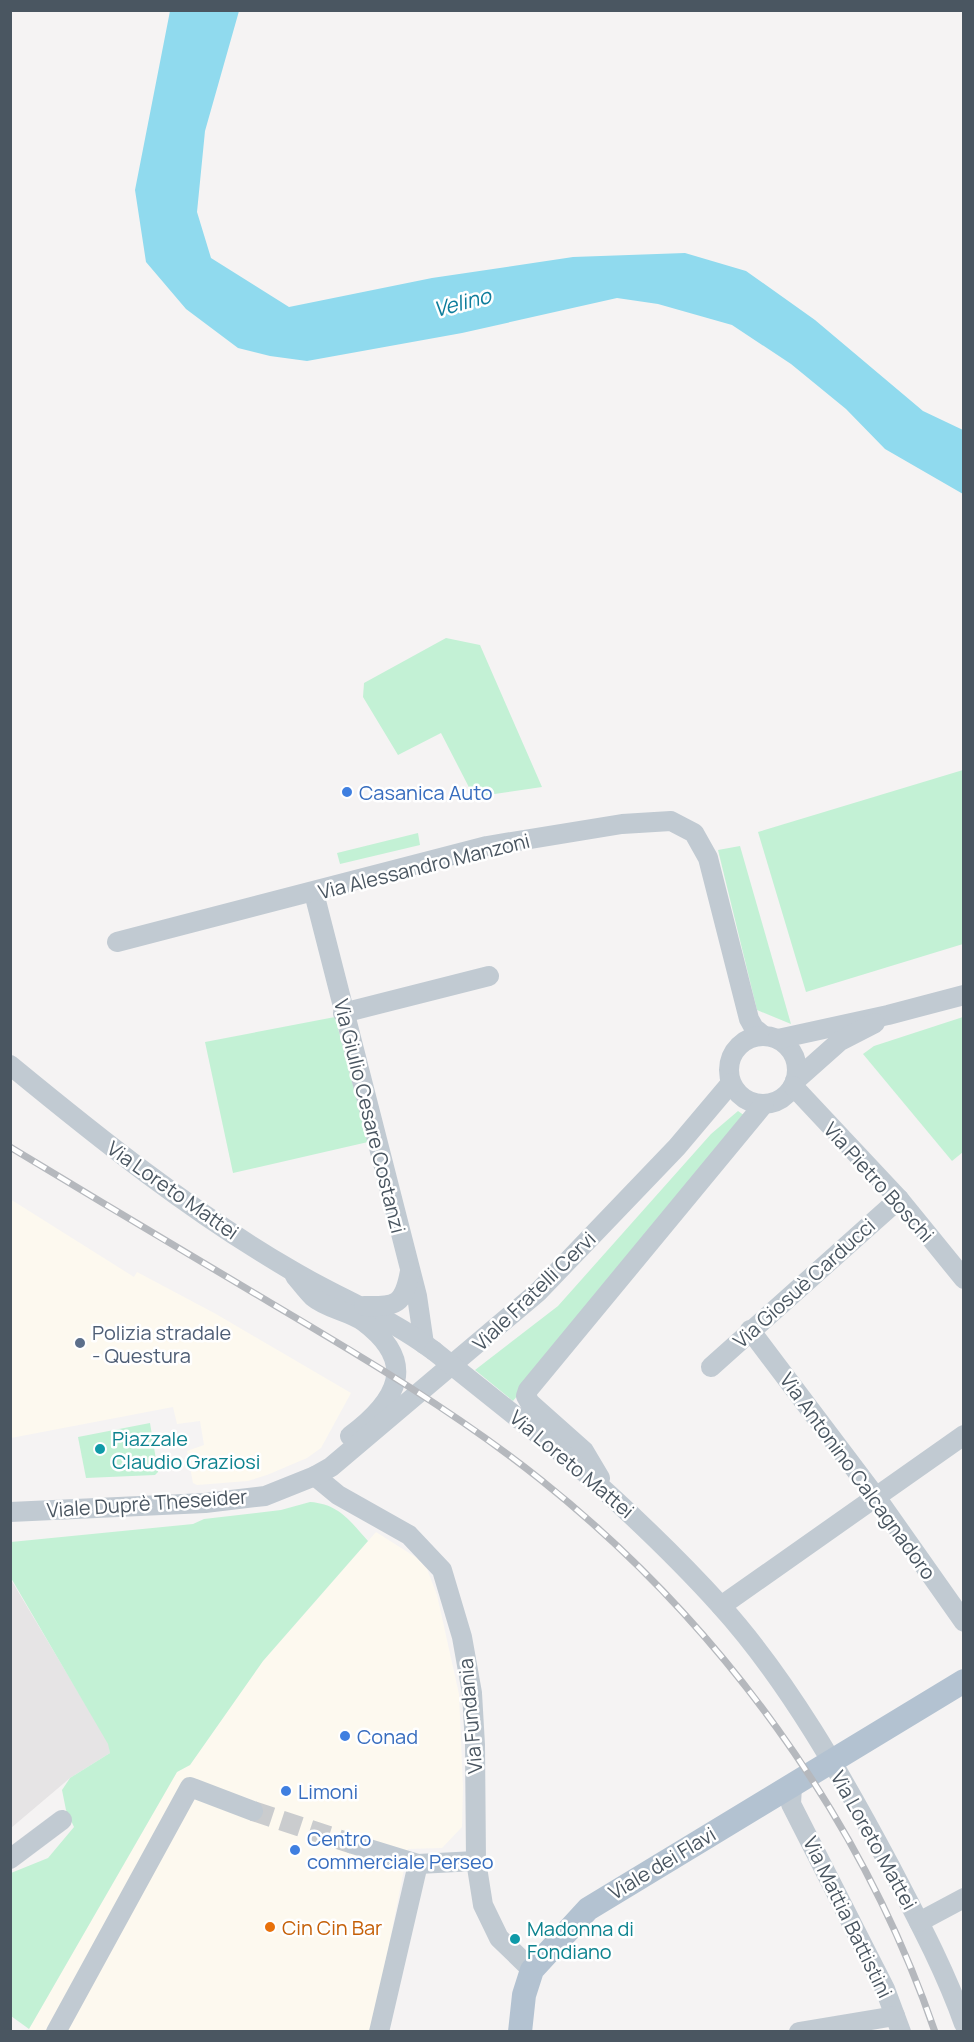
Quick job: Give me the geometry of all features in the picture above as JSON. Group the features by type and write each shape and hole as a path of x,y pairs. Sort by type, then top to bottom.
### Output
{"main road":[{"name":"Viale dei Flavi","path":"520,2031 524,1995 532,1970 588,1909 838,1764 963,1681"}],"street":[{"name":"Via Alessandro Manzoni","path":"117,942 314,893 487,846 622,824 671,821 694,833 708,858 749,1019 754,1028 771,1038"},
{"name":"Via Giulio Cesare Costanzi","path":"314,893 429,1347"},
{"path":"343,1013 489,976"},
{"path":"888,1015 840,1041 794,1084 786,1095 776,1102 764,1104 744,1099 731,1083 730,1060 735,1050 743,1042 888,1015 963,995"},
{"path":"771,1038 793,1055 797,1065 794,1084"},
{"name":"Via Loreto Mattei","path":"10,1065 112,1149 188,1205 289,1269 363,1306 429,1347 573,1462 636,1518 721,1606 774,1674 838,1764 919,1922 963,2025"},
{"name":"Viale Fratelli Cervi","path":"315,1476 331,1467 413,1400 538,1292 676,1147 731,1083"},
{"name":"Via Pietro Boschi","path":"794,1084 898,1199 963,1279"},
{"path":"609,1494 584,1451 530,1403 526,1396 528,1390 764,1104"},
{"name":"Via Giosuè Carducci","path":"711,1367 898,1199"},
{"path":"205,1503 272,1484 314,1463 362,1427 391,1394 395,1384 397,1364 387,1343 362,1320 314,1298 289,1269"},
{"path":"363,1306 386,1307 398,1302 406,1294 410,1271"},
{"name":"Via Antonino Calcagnadoro","path":"750,1330 876,1497 963,1622"},
{"path":"721,1606 963,1436"},
{"name":"Viale Duprè Theseider","path":"10,1512 205,1503 265,1496 315,1476"},
{"name":"Via Fundania","path":"315,1476 338,1495 409,1535 442,1570 462,1637 472,1693 476,1861 488,1918 510,1951 532,1970"},
{"path":"56,2031 190,1787 253,1811"},
{"name":"Via Mattia Battistini","path":"785,1796 880,1979 898,2024"},
{"path":"10,1859 62,1820"},
{"path":"353,1844 418,1863 476,1861"},
{"path":"379,2031 418,1863"},
{"path":"919,1922 963,1898"},
{"path":"799,2031 898,2024"}],"shaded area":[{"path":"10,1199 134,1277 137,1272 216,1314 351,1393 321,1448 307,1458 248,1481 197,1485 193,1483 187,1451 204,1445 200,1421 177,1424 173,1407 11,1438"},
{"path":"376,1532 417,1558 427,1569 437,1595 459,1694 463,1787 462,1827 442,1848 408,1849 372,2031 36,2032 29,2029 177,1772 190,1765 263,1661"},
{"path":"10,1578 109,1744 110,1753 70,1778 11,1828"}],"green space":[{"path":"446,638 480,645 542,787 474,797 441,733 398,755 363,697 364,683"},
{"path":"963,770 963,944 806,992 758,832"},
{"path":"418,833 420,845 340,864 337,853"},
{"path":"740,846 791,1024 757,1010 718,850"},
{"path":"335,1017 368,1142 233,1173 205,1042"},
{"path":"963,1017 963,1152 952,1161 863,1054 874,1046"},
{"path":"738,1111 748,1118 513,1401 475,1370 558,1306 711,1134"},
{"path":"150,1423 158,1472 155,1475 86,1478 78,1437"},
{"path":"310,1502 320,1503 336,1510 349,1520 368,1541 263,1661 190,1765 177,1772 29,2029 11,2016 11,1873 48,1858 74,1827 66,1810 62,1790 70,1778 110,1753 108,1744 11,1578 11,1542 193,1524 204,1519 281,1510"}],"water":[{"name":"Velino","path":"170,11 239,11 205,131 197,212 211,258 289,307 432,278 573,257 685,253 746,271 815,320 923,411 963,430 963,494 885,449 846,409 791,364 732,325 658,304 617,298 462,333 307,361 270,356 238,348 186,309 146,262 135,190"}],"tunnel":[{"path":"253,1811 353,1844"}],"railway":[{"path":"10,1147 328,1337 437,1405 541,1480 606,1536 667,1596 724,1660 777,1728 825,1800 867,1875 904,1952 935,2032"}],"place":[{"name":"Casanica Auto","path":"347,792"},
{"name":"Polizia stradale - Questura","path":"80,1343"},
{"name":"Piazzale Claudio Graziosi","path":"100,1449"},
{"name":"Conad","path":"345,1736"},
{"name":"Limoni","path":"286,1791"},
{"name":"Centro commerciale Perseo","path":"295,1850"},
{"name":"Cin Cin Bar","path":"270,1927"},
{"name":"Madonna di Fondiano","path":"515,1939"}]}
